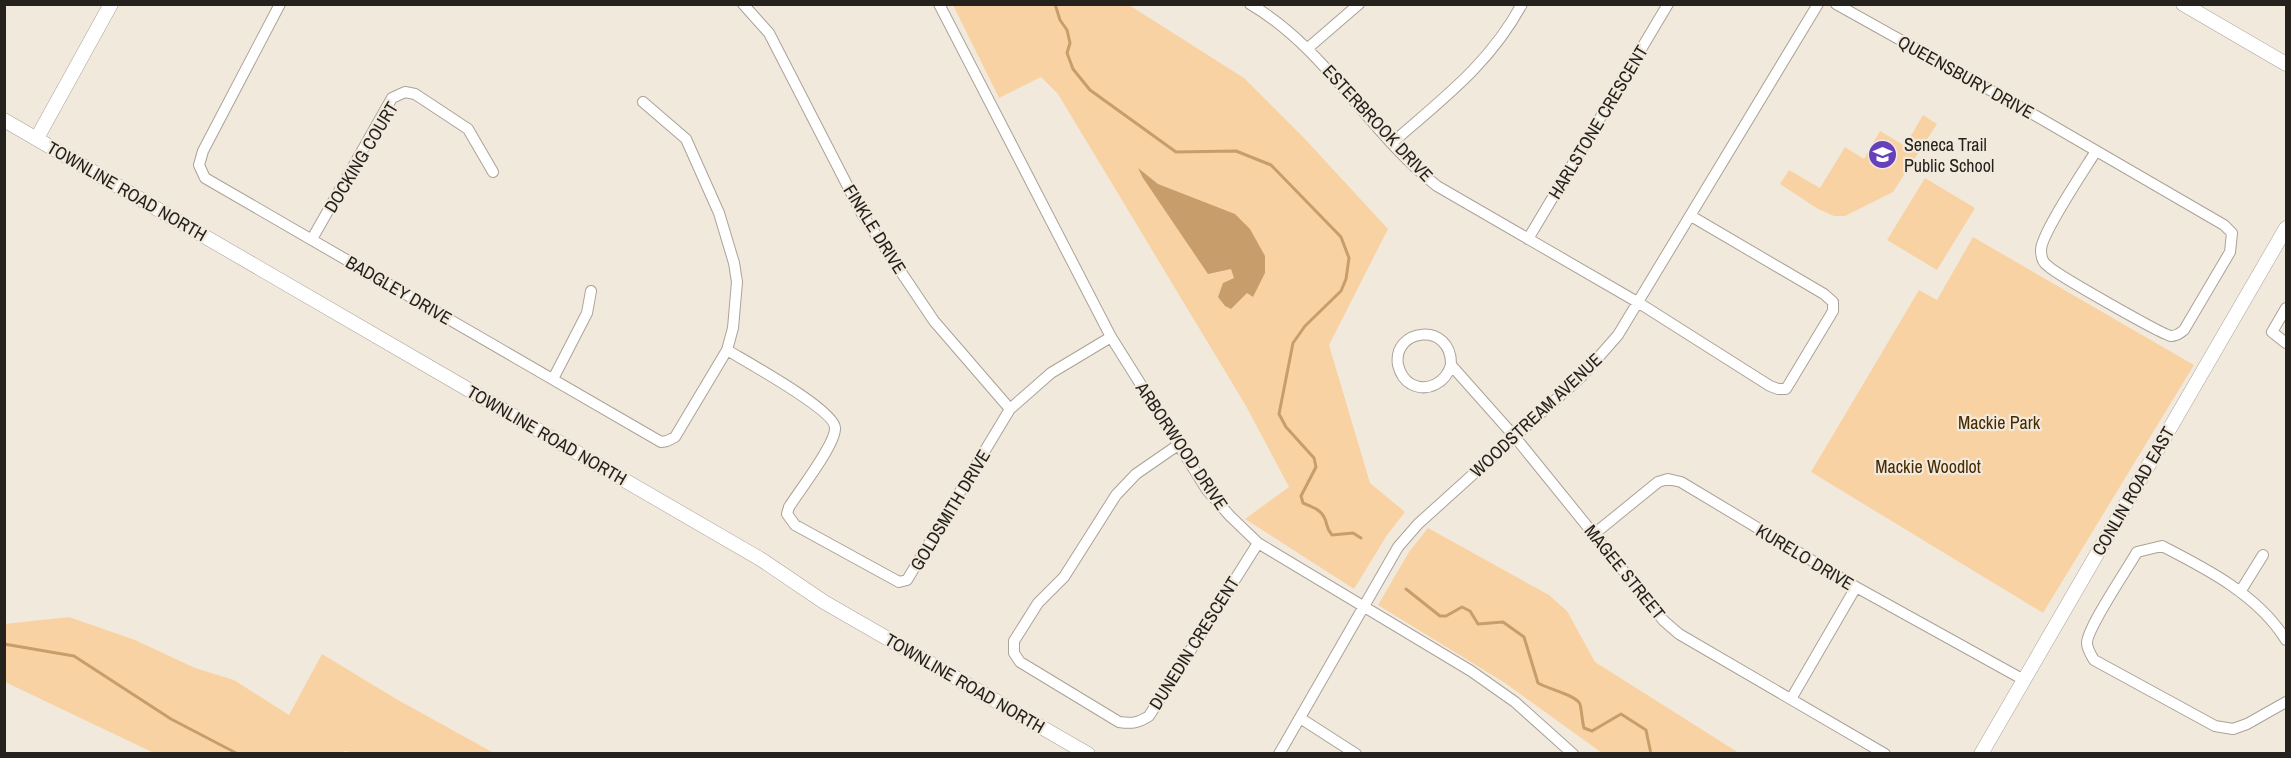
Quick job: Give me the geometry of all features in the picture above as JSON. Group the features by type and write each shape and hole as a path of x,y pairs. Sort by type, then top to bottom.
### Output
{"street":[{"path":"37,138 111,4"},
{"name":"BADGLEY DRIVE","path":"280,4 203,151 199,165 205,178 661,442 675,437 727,350"},
{"name":"FINKLE DRIVE","path":"743,4 769,33 862,214 934,321 1010,409"},
{"name":"ARBORWOOD DRIVE","path":"939,4 1111,337 1207,490 1258,543 1470,671 1515,702 1573,753"},
{"name":"ESTERBROOK DRIVE","path":"1250,4 1283,26 1308,48 1392,143 1437,186 1639,303 1778,389 1786,388 1833,311 1833,302 1824,294 1691,216"},
{"path":"1308,48 1359,4"},
{"path":"1392,143 1471,74 1496,46 1522,4"},
{"name":"HARLSTONE CRESCENT","path":"1528,239 1668,4"},
{"name":"WOODSTREAM AVENUE","path":"1279,753 1398,547 1418,524 1582,376 1618,336 1818,4"},
{"name":"QUEENSBURY DRIVE","path":"1836,4 2096,151 2224,225 2232,233 2230,252 2184,330 2176,335 2169,336 2154,328 2047,266 2042,258 2043,239 2096,151"},
{"path":"2183,4 2286,64"},
{"name":"DOCKING COURT","path":"312,239 392,98 405,92 414,94 468,129 493,172"},
{"path":"643,102 686,139 719,213 737,282 733,328 727,350"},
{"name":"TOWNLINE ROAD NORTH","path":"4,120 762,560 824,602 1088,753"},
{"name":"CONLIN ROAD EAST","path":"1981,753 2286,228"},
{"path":"553,379 587,313 591,291"},
{"path":"2286,308 2272,332 2286,343"},
{"path":"1428,334 1443,341 1451,357 1451,365 1444,379 1435,385 1426,387 1409,382 1403,376 1398,359 1404,343 1411,338 1428,334"},
{"name":"GOLDSMITH DRIVE","path":"727,350 812,402 833,420 836,427 833,442 789,507 787,514 795,525 899,582 907,580 1010,409 1051,373 1111,337"},
{"name":"MAGEE STREET","path":"1451,365 1515,437 1664,621 1791,699 1885,753"},
{"name":"DUNEDIN CRESCENT","path":"1178,445 1136,474 1116,495 1064,577 1038,603 1014,642 1014,653 1020,662 1119,722 1139,723 1149,716 1258,543"},
{"name":"KURELO DRIVE","path":"1594,534 1658,482 1668,479 1681,482 1856,587 2024,680"},
{"path":"2286,640 2273,621 2231,584 2162,546 2137,552 2096,621 2086,645 2094,660 2215,726 2233,729 2247,724 2286,702"},
{"path":"2240,592 2263,555"},
{"path":"1791,699 1856,587"},
{"path":"1300,718 1356,753"}],"green space":[{"path":"953,5 1129,5 1244,78 1305,139 1388,229 1329,345 1370,483 1405,512 1387,535 1354,589 1245,519 1289,487 1246,406 1058,94 1041,77 999,98"},
{"path":"1923,115 1937,124 1893,192 1845,216 1834,216 1818,209 1780,184 1789,170 1820,188 1845,147 1864,159 1880,131 1905,146"},
{"path":"1925,178 1975,208 1937,270 1887,240"},
{"name":"Mackie Park","path":"1973,237 2194,365 2043,613 1811,472 1919,290 1937,300"},
{"path":"1428,528 1549,595 1567,611 1595,662 1739,753 1602,753 1505,683 1378,605 1409,552"},
{"path":"69,617 135,640 195,668 234,680 289,715 322,654 398,700 494,753 357,754 346,751 336,754 154,753 5,682 4,624"}],"shaded area":[{"path":"1138,168 1158,184 1235,214 1250,229 1265,256 1265,273 1253,297 1247,293 1231,309 1225,306 1218,297 1223,283 1234,278 1231,269 1208,274"}],"waterway":[{"path":"1055,4 1060,20 1067,30 1070,43 1067,53 1073,69 1090,90 1176,152 1236,151 1271,165 1341,237 1349,258 1346,279 1341,291 1305,326 1293,343 1279,414 1286,427 1314,458 1316,467 1301,496 1303,503 1322,514 1332,535 1353,533 1361,538"},
{"path":"1406,589 1440,616 1446,616 1462,607 1470,611 1478,624 1503,622 1524,637 1538,683 1568,695 1580,704 1584,728 1592,731 1621,714 1646,730 1651,754"},
{"path":"4,644 74,656 171,719 238,754"}],"place":[{"name":"Seneca Trail Public School","path":"1883,154"}],"park label":[{"name":"Mackie Woodlot","path":"1928,466"}]}
